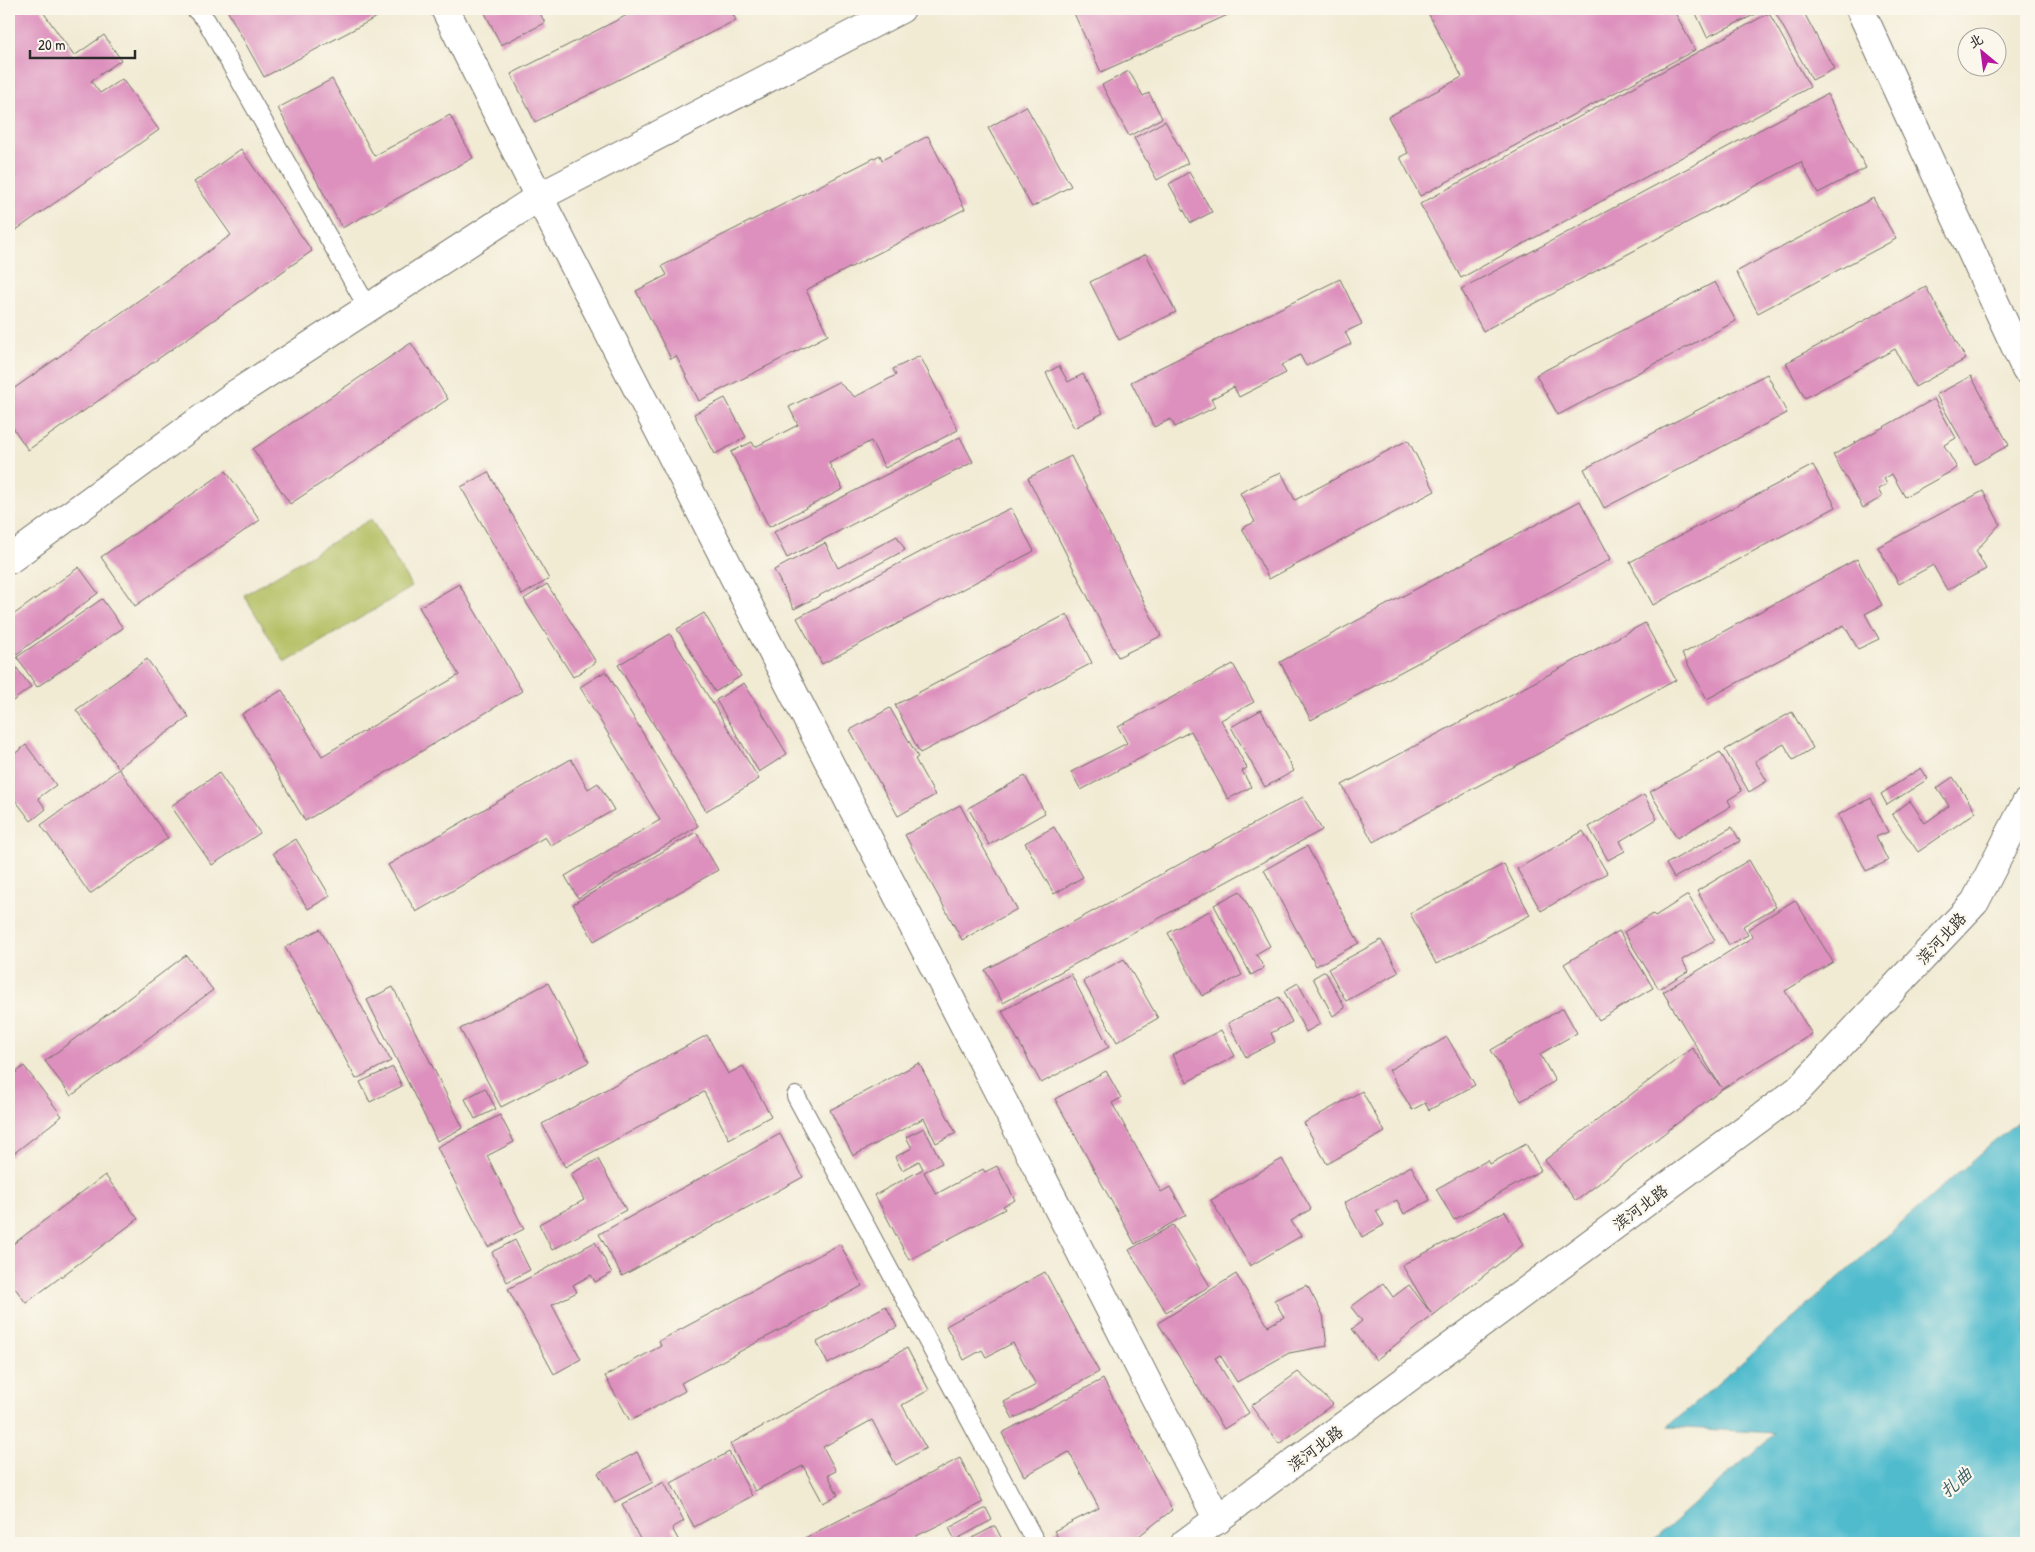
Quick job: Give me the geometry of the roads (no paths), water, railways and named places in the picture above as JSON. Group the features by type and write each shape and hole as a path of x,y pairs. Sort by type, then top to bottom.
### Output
{"main road":[{"path":"445,9 539,197 1218,1520"},
{"path":"9,560 234,395 539,197 901,9"},
{"path":"1860,9 2026,370"},
{"name":"滨河北路","path":"1185,1543 1798,1090 1975,902 2026,803"}],"lane":[{"path":"195,9 206,20 368,308"},
{"path":"796,1096 1036,1543"}],"water":[{"name":"扎曲","path":"2026,1114 2026,1543 1650,1543 1775,1433 1668,1427"}]}
